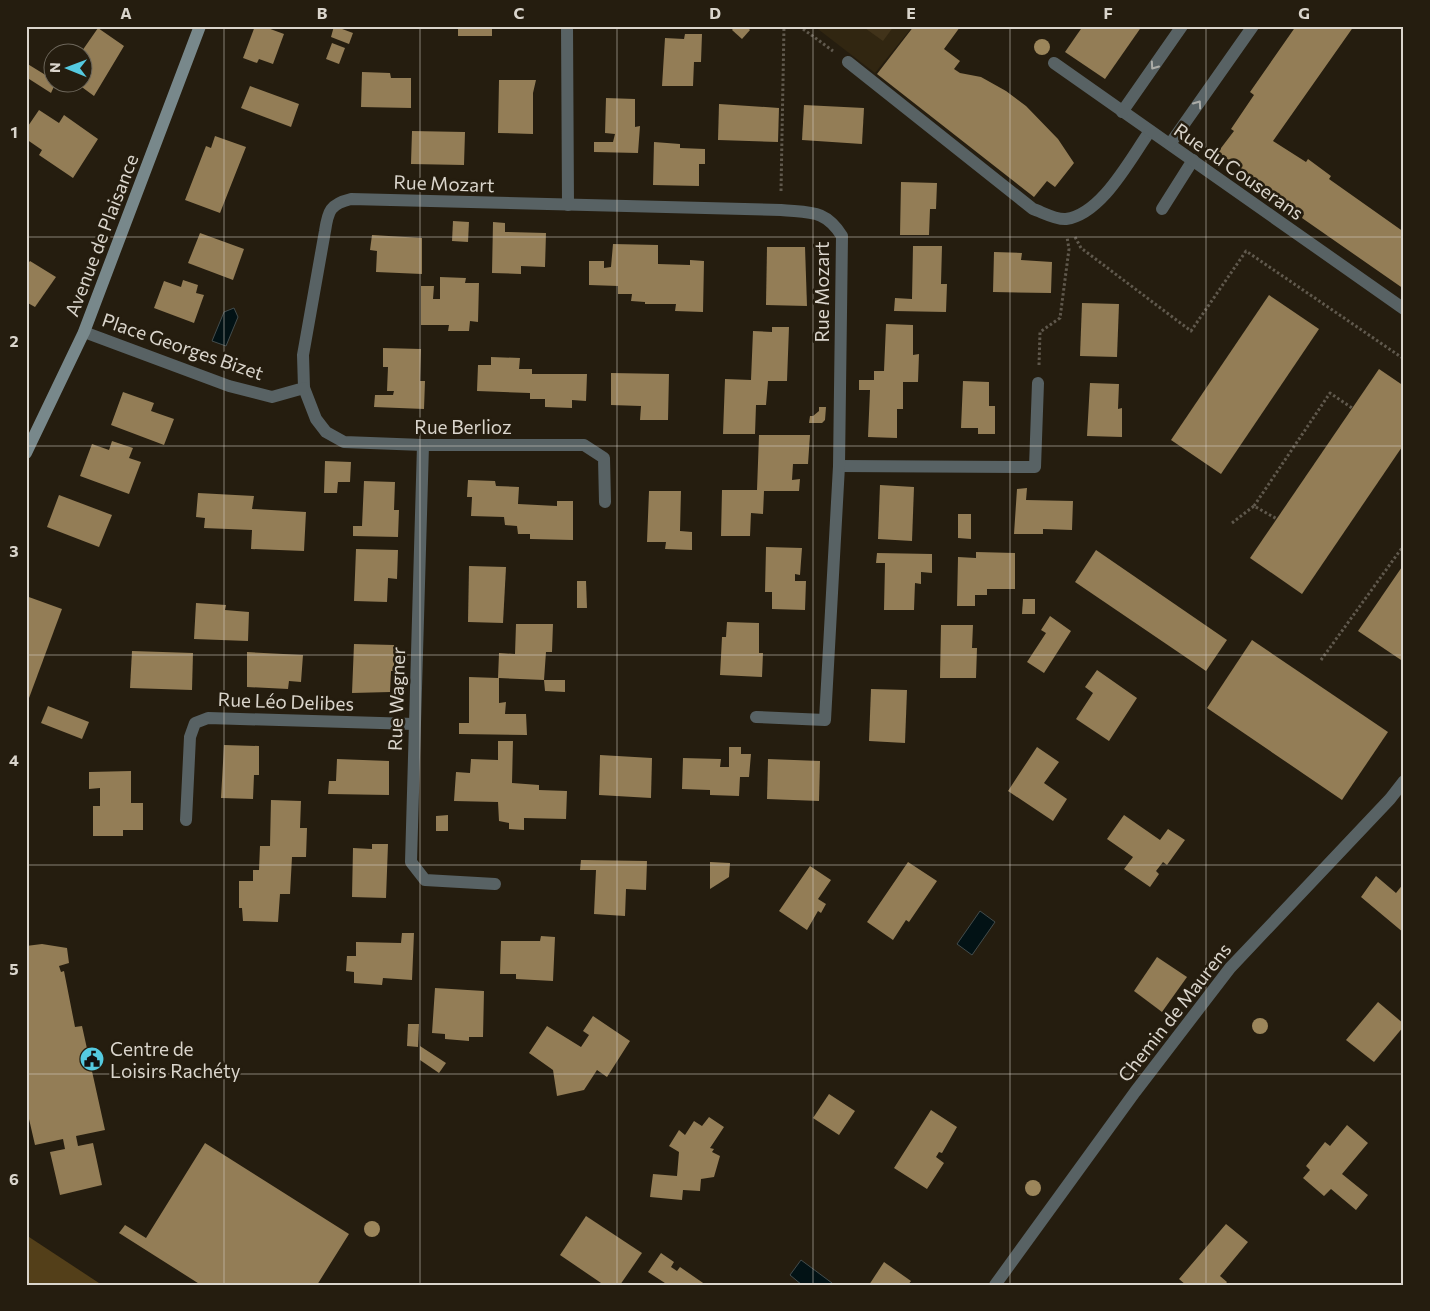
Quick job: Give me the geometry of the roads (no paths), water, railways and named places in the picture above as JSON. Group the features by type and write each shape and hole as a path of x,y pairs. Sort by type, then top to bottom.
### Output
{"main road":[{"name":"Avenue de Plaisance","path":"26,453 84,332 200,26"}],"street":[{"path":"567,26 568,204"},
{"path":"1122,112 1182,26"},
{"path":"1170,144 1253,26"},
{"path":"848,62 1033,209 1064,219 1081,214 1104,197 1150,132"},
{"name":"Rue du Couserans","path":"1054,63 1404,309"},
{"path":"1162,209 1193,160"},
{"name":"Rue Mozart","path":"304,388 303,354 328,214 336,203 351,199 781,210 820,213 834,223 842,236 839,466 825,720 756,717"},
{"name":"Place Georges Bizet","path":"84,332 229,386 272,396 304,388"},
{"path":"839,466 1035,468 1038,383"},
{"name":"Rue Berlioz","path":"304,388 316,419 326,432 344,442 422,445 584,445 604,458 605,502"},
{"name":"Rue Wagner","path":"422,445 411,862 425,880 495,884"},
{"name":"Rue Léo Delibes","path":"186,820 190,737 195,723 208,718 414,724"},
{"name":"Chemin de Maurens","path":"996,1285 1134,1092 1230,968 1384,806 1404,782"}],"place":[{"name":"Centre de Loisirs Rachéty","path":"92,1059"}]}
